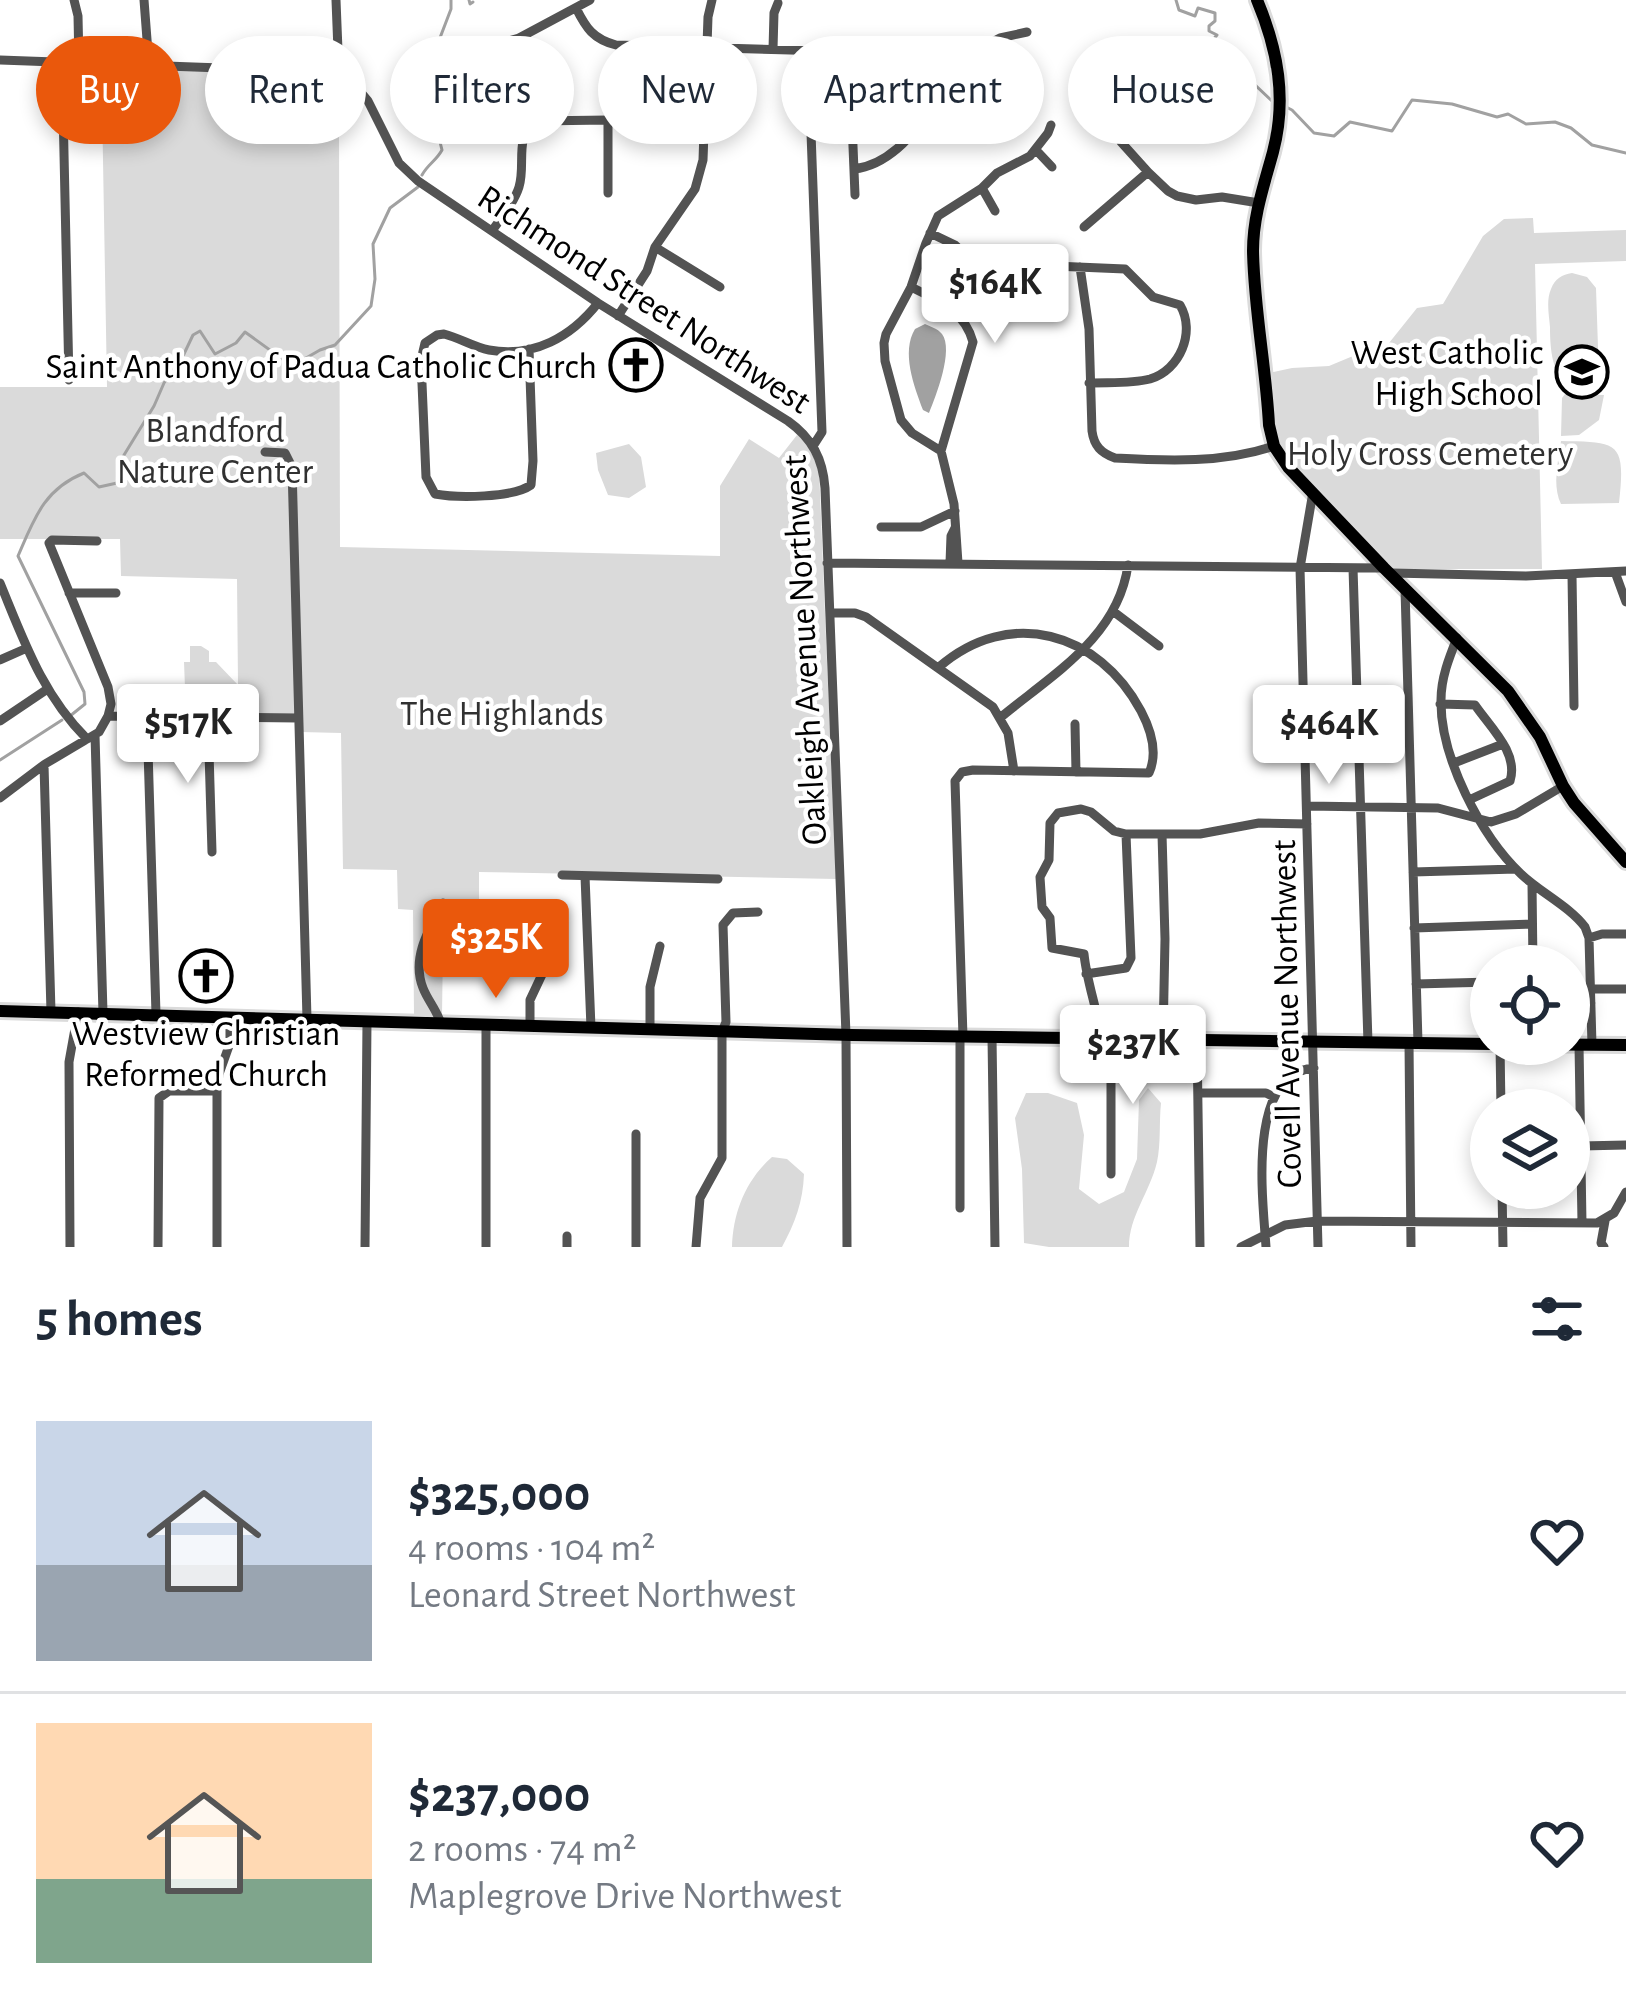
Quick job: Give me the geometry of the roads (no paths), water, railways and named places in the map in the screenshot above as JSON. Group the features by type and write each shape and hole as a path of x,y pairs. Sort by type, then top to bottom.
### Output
{"main road":[{"path":"1257,0 1274,43 1281,92 1253,254 1274,446 1288,467 1386,570 1508,691 1530,720 1574,803 1626,862"},
{"path":"0,1011 846,1035 1470,1044"},
{"path":"1590,1045 1626,1045"}],"street":[{"path":"74,0 78,36"},
{"path":"144,0 147,36"},
{"path":"336,0 337,36"},
{"path":"523,36 590,0"},
{"path":"707,36 712,0"},
{"path":"773,50 778,3"},
{"path":"576,8 586,28 598,38"},
{"path":"1009,36 1027,32"},
{"path":"757,50 781,50"},
{"path":"0,60 36,62"},
{"name":"Richmond Street Northwest","path":"366,99 405,170 598,303 788,421 813,446"},
{"path":"492,231 519,188 522,141 529,125 544,119 598,120"},
{"path":"941,451 901,420 885,361 886,334 911,287 938,216 997,173 1025,159 1052,124"},
{"path":"64,144 69,380"},
{"path":"608,144 608,193"},
{"path":"618,316 655,247 694,189 704,144"},
{"name":"Oakleigh Avenue Northwest","path":"811,144 822,433 813,446 824,473 846,1035 848,1247"},
{"path":"854,144 855,196"},
{"path":"854,169 878,163 899,144"},
{"path":"1123,144 1177,196 1196,200 1222,196 1259,203"},
{"path":"1036,150 1052,167"},
{"path":"1084,227 1148,172"},
{"path":"982,188 995,212"},
{"path":"930,233 955,245 982,270"},
{"path":"655,247 720,287"},
{"path":"1054,266 1125,269 1153,297 1180,305 1186,317 1185,345 1166,371 1142,380 1089,383"},
{"path":"1080,267 1090,328 1093,439 1102,452 1115,458 1223,459 1274,446"},
{"path":"911,287 960,314 973,342 941,451 955,511 954,563"},
{"path":"529,349 530,485 520,492 435,494 426,477 421,368 425,343 444,334 486,350 529,349 572,330 598,303"},
{"path":"265,452 286,453 292,467 307,1019"},
{"name":"Covell Avenue Northwest","path":"1312,492 1300,568 1318,1247"},
{"path":"881,527 921,527 955,511"},
{"path":"0,799 91,737 108,716 108,687 49,545 51,540 97,541"},
{"path":"827,562 1353,568 1427,575 1620,572 1626,602"},
{"path":"1001,717 1085,649 1124,593 1128,565"},
{"path":"1353,568 1368,1042"},
{"path":"1572,574 1574,706"},
{"path":"0,583 3,600 46,689 70,724 91,737"},
{"path":"1405,589 1416,984 1411,1247"},
{"path":"69,593 116,593"},
{"path":"1114,612 1160,646"},
{"path":"830,614 866,617 982,698 1001,717 1012,745 1014,771"},
{"path":"938,667 965,648 997,635 1060,638 1085,649 1121,680 1148,724 1153,747 1149,773 966,771 955,781 962,1037 960,1208"},
{"path":"1456,638 1440,704 1454,763 1480,820 1516,869 1580,920 1589,938 1590,1011"},
{"path":"0,660 28,648"},
{"path":"0,721 46,689"},
{"path":"1440,704 1475,705 1513,764 1510,781 1469,800"},
{"path":"108,716 298,718"},
{"path":"147,717 156,1014"},
{"path":"208,719 212,852"},
{"path":"1075,724 1076,772"},
{"path":"91,737 103,1013"},
{"path":"1454,763 1503,744"},
{"path":"44,765 51,1012"},
{"path":"1306,806 1410,806 1500,821 1563,786"},
{"path":"1102,1039 1081,952 1052,948 1050,918 1042,907 1040,877 1048,860 1050,823 1058,813 1081,809 1126,834 1210,834 1259,824 1307,824"},
{"path":"1086,974 1126,968 1132,958 1126,834"},
{"path":"1162,834 1163,1039"},
{"path":"1413,872 1516,869"},
{"path":"562,875 718,879"},
{"path":"585,876 591,1028"},
{"path":"1532,884 1532,945"},
{"path":"441,1024 422,986 419,964 424,941 443,903"},
{"path":"508,907 529,918 546,945 546,966 530,1000 530,1026"},
{"path":"696,1247 700,1198 722,1158 723,925 734,913 758,912"},
{"path":"1414,928 1532,924"},
{"path":"1589,938 1626,934"},
{"path":"650,1029 650,987 660,946"},
{"path":"1416,984 1470,983"},
{"path":"1592,989 1626,989"},
{"path":"70,1247 69,1062 78,1012"},
{"path":"218,1247 217,1090 230,1043 230,1017"},
{"path":"365,1247 367,1021"},
{"path":"486,1025 486,1247"},
{"path":"992,1037 995,1247"},
{"path":"1112,1174 1111,1083 1120,1039"},
{"path":"1197,1040 1200,1247"},
{"path":"1266,1247 1262,1168 1274,1097 1294,1073 1314,1068"},
{"path":"158,1247 159,1099 169,1091 217,1090"},
{"path":"1198,1093 1274,1097"},
{"path":"636,1134 636,1247"},
{"path":"1590,1146 1626,1145"},
{"path":"1241,1247 1285,1225 1317,1222 1605,1221 1626,1192"},
{"path":"1503,1209 1503,1247"},
{"path":"1582,1209 1582,1223"},
{"path":"1604,1247 1605,1221"}],"waterway":[{"path":"422,175 442,150 443,107 441,91 427,86 421,47 438,43 451,0"},
{"path":"469,0 473,2"},
{"path":"1176,0 1179,10 1195,16 1198,8 1215,13 1209,31 1217,35 1212,41 1217,59 1235,66 1273,102"},
{"path":"1282,105 1314,133 1334,136 1350,122 1392,131 1412,100 1452,104 1497,117 1508,114 1526,124 1555,122 1592,145 1626,153"},
{"path":"70,716 85,704 84,692 18,556 42,507 59,488 84,473 99,487 117,483 124,455 193,335 200,331 215,354 245,332 292,366 335,345 371,306 373,244 390,208 418,187"},
{"path":"0,760 62,720"}],"place":[{"name":"Saint Anthony of Padua Catholic Church","path":"636,365"},
{"name":"West Catholic High School","path":"1582,372"},
{"name":"Westview Christian Reformed Church","path":"206,976"}],"park label":[{"name":"Blandford Nature Center","path":"215,450"},
{"name":"Holy Cross Cemetery","path":"1430,452"},
{"name":"The Highlands","path":"502,712"}]}
